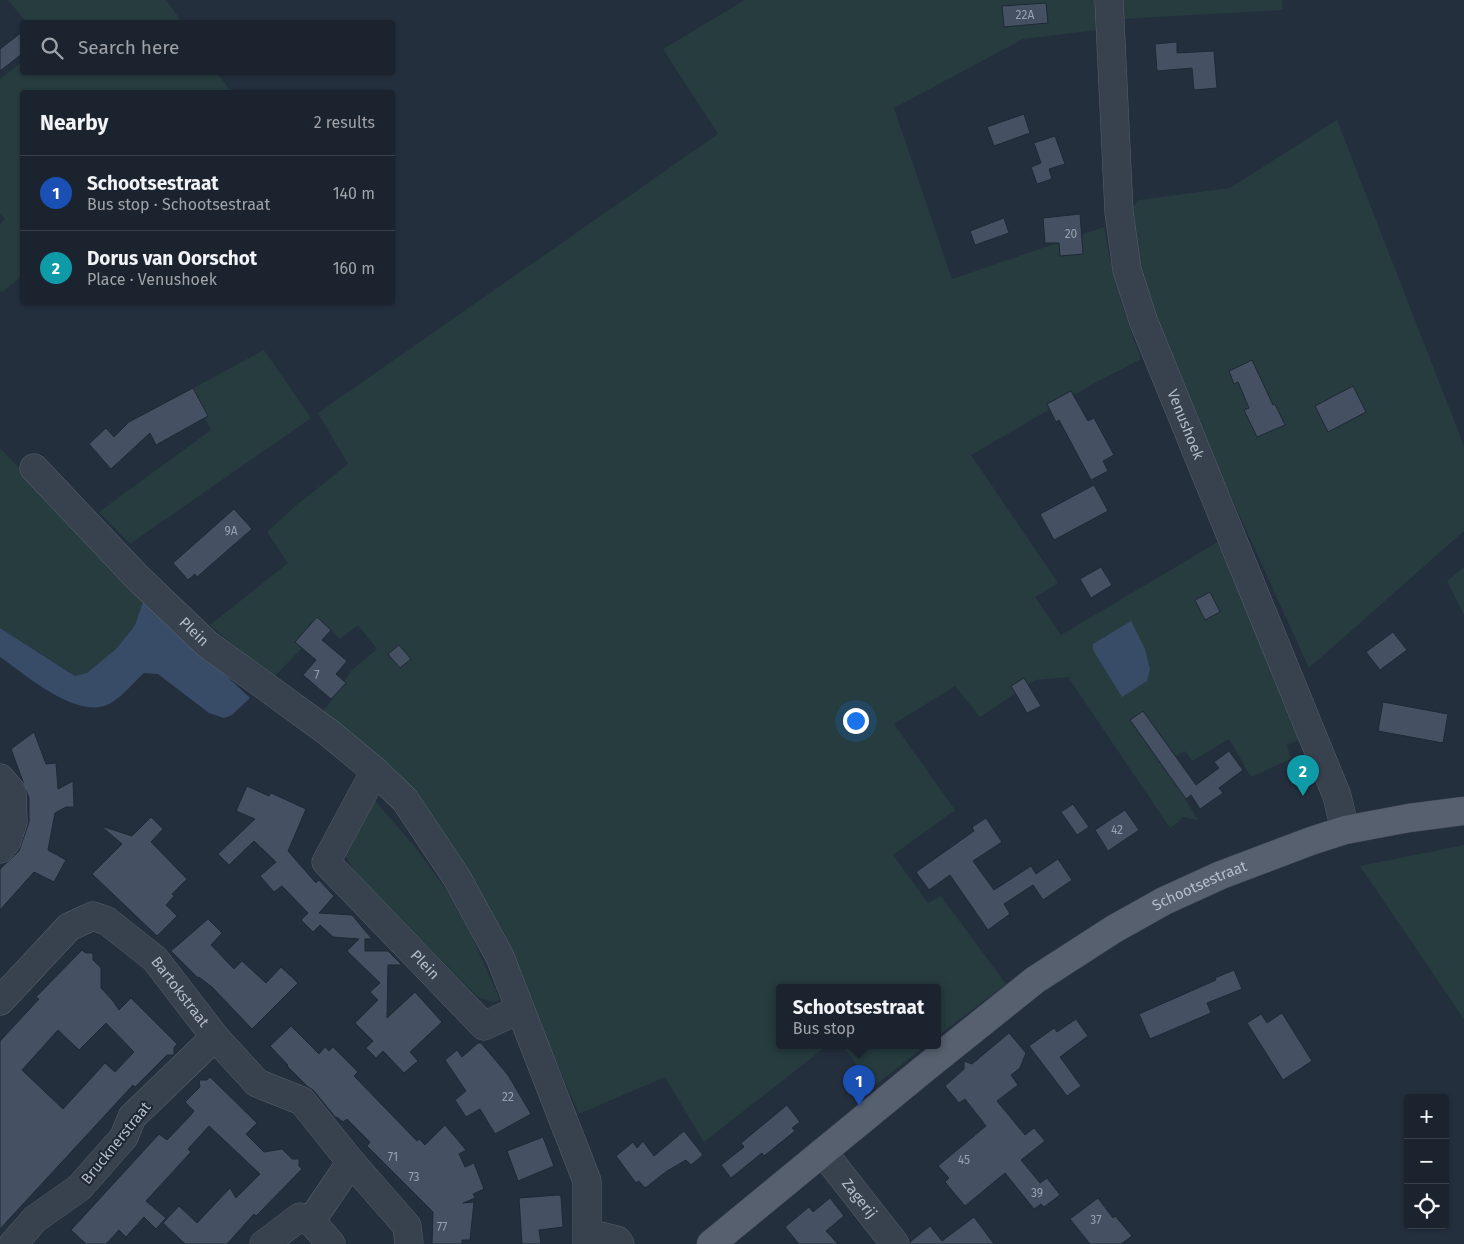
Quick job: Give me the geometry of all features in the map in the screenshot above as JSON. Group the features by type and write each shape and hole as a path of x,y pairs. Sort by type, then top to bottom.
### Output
{"main road":[{"name":"Schootsestraat","path":"710,1244 1035,980 1122,925 1164,901 1221,874 1345,830 1409,818 1464,811"}],"street":[{"name":"Venushoek","path":"1109,0 1119,212 1127,270 1146,329 1337,796 1345,830"},
{"name":"Plein","path":"34,468 137,577 207,644 328,732 375,771 405,800 457,878 500,957 587,1181 587,1239 618,1240 620,1244"},
{"name":"Plein","path":"375,771 326,862 484,1026 520,1009"},
{"path":"0,778 12,792 13,822 7,842 0,849"},
{"name":"Bartokstraat","path":"0,1000 68,928 93,916 107,920 156,959 215,1037 257,1083 302,1101 351,1162 407,1226 409,1244"},
{"name":"Brucknerstraat","path":"13,1244 35,1219 79,1188 124,1137 132,1117 215,1037"},
{"name":"Zagerij","path":"823,1152 894,1244"},
{"path":"311,1221 351,1162"},
{"path":"264,1244 300,1218 311,1221 331,1244"}],"green space":[{"path":"8,0 166,0 181,20 24,20"},
{"path":"745,0 1095,0 1097,30 1023,39 894,108 952,279 1104,227 1110,261 1119,294 1141,359 1095,383 971,455 1058,583 1035,597 1061,635 1221,540 1308,736 1287,745 1291,759 1251,777 1229,739 1192,761 1185,751 1164,764 1198,820 1182,817 1180,821 1170,828 1068,677 1035,680 980,717 955,686 894,724 955,810 893,855 928,903 941,896 1006,984 941,1034 941,984 776,984 776,1049 823,1049 704,1142 665,1077 579,1114 495,921 322,714 351,671 377,649 358,625 340,639 325,624 273,678 210,625 288,563 267,532 293,508 348,464 318,413 718,134 663,49"},
{"path":"1122,0 1282,0 1283,10 1123,19"},
{"path":"20,64 20,75 218,75 230,90 20,90 20,278 2,292 0,290 0,224 5,219 0,213 0,79"},
{"path":"1337,120 1464,446 1464,531 1309,668 1175,374 1139,283 1132,208 1139,200 1230,188"},
{"path":"264,350 311,418 130,544 99,512 211,430 190,390"},
{"path":"0,448 144,599 135,625 117,648 87,673 76,676 0,628"},
{"path":"1464,567 1464,615 1447,581"},
{"path":"371,796 415,847 447,891 471,934 500,1000 493,1002 478,997 355,872 343,852"},
{"path":"1464,845 1464,1019 1360,866"},
{"path":"845,1049 921,1049 873,1087"}],"water":[{"path":"144,599 250,698 232,715 224,718 209,713 158,674 144,673 113,702 96,707 82,706 52,693 0,657 0,628 75,676 87,673 117,648 135,625"},
{"path":"1131,621 1145,649 1150,669 1147,681 1122,697 1093,650 1093,644"}],"building":[{"path":"1046,3 1048,23 1004,27 1002,6"},
{"path":"20,34 20,56 0,71 0,49"},
{"path":"1177,42 1177,53 1214,51 1217,88 1194,90 1192,68 1157,71 1155,44"},
{"path":"1024,114 1030,133 994,146 987,127"},
{"path":"1055,136 1065,164 1049,169 1052,179 1037,184 1031,167 1041,163 1034,143"},
{"path":"1080,214 1083,254 1060,256 1059,243 1045,243 1043,218"},
{"path":"1004,218 1009,233 975,245 970,231"},
{"path":"1252,360 1273,405 1275,404 1285,425 1257,437 1244,410 1249,408 1238,382 1234,384 1229,371"},
{"path":"1353,386 1366,412 1328,432 1315,406"},
{"path":"193,388 208,416 156,445 150,433 111,469 89,444 106,428 114,437 129,422"},
{"path":"1071,391 1088,421 1094,418 1114,455 1103,461 1108,471 1091,480 1059,420 1056,422 1047,404"},
{"path":"1094,485 1108,511 1054,540 1040,514"},
{"path":"234,509 252,529 197,577 195,574 188,580 173,563"},
{"path":"1101,567 1112,585 1091,598 1080,579"},
{"path":"1210,592 1220,612 1205,620 1195,600"},
{"path":"317,617 331,630 322,640 347,661 336,674 346,683 331,699 303,675 316,660 295,642"},
{"path":"1393,632 1407,650 1380,670 1366,652"},
{"path":"399,645 411,659 400,668 388,654"},
{"path":"1024,678 1041,706 1027,713 1011,686"},
{"path":"1383,702 1448,714 1443,743 1378,731"},
{"path":"1143,711 1196,785 1219,768 1214,762 1229,751 1243,770 1219,788 1223,793 1200,809 1191,795 1186,799 1130,720"},
{"path":"34,732 46,764 56,763 58,789 73,781 74,807 66,807 55,813 48,850 66,860 54,882 34,872 0,910 0,869 19,851 29,822 29,798 11,749"},
{"path":"247,786 269,796 271,793 306,809 288,851 316,883 319,880 334,896 319,913 352,915 372,939 365,939 365,951 388,951 402,965 388,965 387,1018 415,992 442,1022 410,1052 418,1061 404,1073 383,1051 376,1058 366,1048 373,1041 355,1023 378,1000 370,992 380,983 347,951 359,939 333,937 320,925 313,932 301,920 308,913 282,886 274,892 260,876 276,862 254,841 229,865 218,854 255,819 236,811"},
{"path":"1073,804 1089,827 1077,835 1061,812"},
{"path":"1125,810 1139,830 1108,851 1095,830"},
{"path":"151,817 163,829 151,842 187,879 172,894 174,896 166,905 177,916 157,936 92,874 122,844 101,826 132,836"},
{"path":"986,818 1002,842 973,861 994,890 1031,866 1036,874 1058,859 1072,880 1043,900 1033,885 1004,904 1010,914 988,930 950,875 929,890 916,872 974,831 972,827"},
{"path":"208,919 222,933 211,945 234,969 242,961 266,983 281,967 298,983 252,1029 212,987 198,978 171,951"},
{"path":"82,950 86,953 93,953 93,960 101,968 101,988 119,1010 131,998 177,1044 174,1048 174,1055 167,1055 135,1087 133,1085 0,1229 0,1041 39,999 36,997","holes":["106,1023 134,1052 115,1072 105,1063 63,1109 22,1070 58,1030 79,1050"]},
{"path":"1234,970 1242,989 1207,1003 1211,1013 1150,1039 1139,1014 1216,980 1215,978"},
{"path":"1282,1013 1312,1061 1283,1080 1247,1023 1261,1014 1267,1023"},
{"path":"1076,1019 1088,1036 1060,1057 1081,1086 1067,1096 1029,1046 1054,1028 1057,1032"},
{"path":"291,1026 319,1054 325,1047 329,1051 333,1047 358,1072 354,1076 417,1141 419,1139 425,1145 445,1125 466,1150 459,1154 465,1167 474,1163 484,1189 473,1194 475,1198 463,1203 474,1202 470,1240 462,1240 462,1244 432,1244 433,1212 367,1146 370,1142 347,1119 343,1122 336,1118 314,1091 287,1066 270,1046"},
{"path":"1009,1033 1026,1053 1020,1068 1011,1075 1018,1085 997,1101 1025,1135 1034,1128 1045,1141 1021,1160 1040,1183 1047,1178 1060,1195 1044,1207 1041,1204 1034,1209 1005,1173 965,1206 945,1182 949,1178 938,1166 986,1126 965,1099 959,1103 945,1086 964,1069 964,1061 972,1064"},
{"path":"478,1043 481,1043 508,1075 531,1114 495,1134 480,1109 466,1117 455,1100 466,1091 445,1060 457,1050 462,1057"},
{"path":"210,1077 257,1123 246,1134 264,1152 282,1149 292,1159 299,1159 299,1166 302,1169 256,1216 254,1214 227,1244 185,1244 163,1223 179,1206 197,1223 230,1188 236,1198 260,1174 209,1126 188,1149 191,1152 146,1201 166,1218 156,1229 144,1217 126,1237 119,1230 106,1244 86,1244 71,1230 159,1134 167,1140 190,1116 194,1111 185,1102 200,1087 199,1080 207,1080"},
{"path":"787,1105 800,1122 792,1128 795,1131 764,1156 762,1153 731,1178 721,1165 744,1147 741,1143"},
{"path":"684,1131 703,1155 691,1165 686,1160 667,1171 645,1188 639,1181 636,1183 616,1156 633,1142 637,1148 643,1141 654,1156"},
{"path":"543,1137 554,1166 518,1181 507,1151"},
{"path":"561,1196 563,1227 539,1230 541,1244 522,1244 519,1198"},
{"path":"830,1198 844,1216 826,1231 838,1244 799,1244 785,1227 809,1207 813,1212"},
{"path":"1098,1198 1113,1218 1115,1216 1132,1236 1121,1244 1090,1244 1070,1219"},
{"path":"974,1217 994,1244 910,1244 930,1226 942,1241"}],"place":[{"name":"Dorus van Oorschot","path":"1303,796"},
{"name":"Schootsestraat","path":"859,1106"}]}
